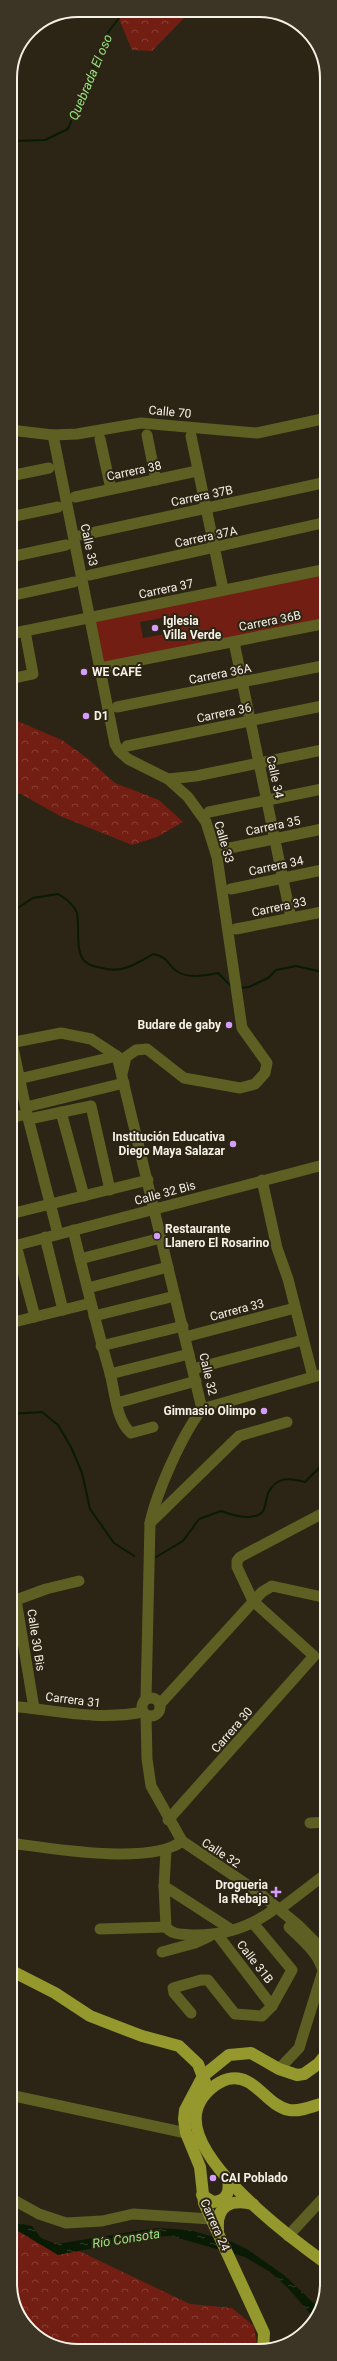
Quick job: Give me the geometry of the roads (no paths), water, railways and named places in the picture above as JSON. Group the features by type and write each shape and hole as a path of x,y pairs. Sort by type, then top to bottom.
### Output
{"main road":[{"path":"17,1974 55,1993 90,2016 142,2036 179,2046 198,2064 203,2076 206,2087 204,2095 195,2110 196,2131 212,2161 253,2204 288,2236 320,2259"},
{"name":"Carrera 24","path":"263,2344 264,2333 239,2282 234,2267 218,2230 211,2219 202,2195 200,2167 186,2134 184,2119 186,2110 203,2076 229,2055 240,2052 251,2053 279,2069 297,2075 304,2074 320,2062"},
{"path":"204,2095 228,2079 240,2079 249,2082 272,2101 287,2109 300,2110 320,2104"},
{"path":"202,2195 213,2202 225,2198 229,2192 228,2178"},
{"path":"218,2230 217,2220 221,2210 229,2204 240,2201 253,2204"}],"street":[{"name":"Calle 70","path":"17,431 53,435 77,434 141,423 257,433 320,420"},
{"name":"Calle 33","path":"53,435 115,744 119,751 128,760 168,779 188,797 206,822 217,857 242,1028 267,1063 266,1073 255,1084 240,1088 184,1078 147,1049 136,1050 126,1057 123,1079"},
{"path":"147,435 156,480"},
{"path":"191,436 197,471 223,589"},
{"path":"100,439 111,489"},
{"path":"17,472 49,468"},
{"name":"Carrera 38","path":"75,497 197,471"},
{"name":"Carrera 37B","path":"82,534 320,485"},
{"path":"17,516 58,507"},
{"name":"Carrera 37A","path":"90,575 320,524"},
{"path":"17,556 66,545"},
{"name":"Carrera 37","path":"17,633 223,589 320,570"},
{"path":"17,594 74,582"},
{"name":"Carrera 36B","path":"100,668 320,624"},
{"path":"17,677 33,674 25,631"},
{"name":"Calle 34","path":"234,642 291,918"},
{"name":"Carrera 36A","path":"117,707 320,666"},
{"name":"Carrera 36","path":"127,746 320,706"},
{"path":"168,779 196,776 320,750"},
{"path":"188,797 190,786 196,776"},
{"path":"209,812 320,789"},
{"name":"Carrera 35","path":"225,849 320,829"},
{"name":"Carrera 34","path":"231,889 320,870"},
{"name":"Carrera 33","path":"236,929 320,912"},
{"path":"17,1042 61,1033 90,1039 117,1056"},
{"path":"17,1080 117,1056"},
{"name":"Calle 32","path":"117,1056 186,1337 202,1409 195,1418 164,1482 154,1504 150,1523 146,1676 148,1707 146,1745 151,1786 168,1820 182,1842 258,1892 320,1948"},
{"path":"17,1116 123,1079"},
{"path":"17,1086 27,1113 58,1234"},
{"path":"27,1113 61,1112 91,1106 110,1190"},
{"path":"61,1112 84,1196"},
{"name":"Calle 32 Bis","path":"17,1245 320,1166"},
{"path":"17,1212 148,1180"},
{"path":"262,1180 277,1248 295,1308 313,1377"},
{"path":"73,1230 101,1346 110,1374 117,1404 126,1428 131,1433 153,1427"},
{"path":"45,1238 63,1310"},
{"path":"80,1259 161,1238"},
{"path":"17,1259 35,1317"},
{"path":"88,1288 168,1267"},
{"path":"94,1316 175,1296"},
{"path":"17,1321 91,1303"},
{"name":"Carrera 33","path":"186,1337 295,1308"},
{"path":"101,1346 183,1326"},
{"path":"193,1369 303,1340"},
{"path":"110,1374 190,1354"},
{"path":"202,1409 320,1375"},
{"path":"117,1404 196,1381"},
{"path":"150,1523 240,1436 287,1422"},
{"path":"253,1601 237,1566 240,1557 320,1515"},
{"name":"Calle 30 Bis","path":"17,1600 79,1581"},
{"path":"148,1707 173,1690 262,1592 272,1586 320,1596"},
{"name":"Carrera 30","path":"168,1820 314,1656 253,1601"},
{"name":"Calle 30 Bis","path":"17,1606 34,1708"},
{"name":"Carrera 31","path":"17,1707 76,1715 108,1717 148,1707"},
{"path":"310,1823 320,1822"},
{"path":"17,1845 90,1854 166,1850 182,1842"},
{"path":"166,1850 164,1886 166,1927 170,1932 177,1934 213,1935"},
{"path":"162,1952 195,1943 213,1935 253,1922 276,1909 320,1878"},
{"path":"164,1886 232,1930"},
{"path":"276,1909 320,1961"},
{"path":"191,2012 174,1993 173,1988 201,1980 208,1980 235,2014 262,2016 272,2006 292,1970 253,1922"},
{"path":"100,1930 166,1927"},
{"name":"Calle 31B","path":"213,1935 272,2006"},
{"path":"279,2069 299,2048 320,1978"},
{"path":"17,2097 186,2134"},
{"path":"17,2202 39,2214 66,2223 102,2221 133,2214 211,2219"},
{"path":"288,2236 320,2202"}],"water":[{"name":"Río Consota","path":"17,2223 32,2226 41,2238 57,2244 159,2228 189,2230 232,2242 247,2249 284,2275 316,2305 311,2315 287,2287 270,2272 245,2257 171,2236 142,2237 121,2243 58,2255 18,2231"}],"waterway":[{"name":"Quebrada El oso","path":"17,141 45,140 68,129 106,35 120,17"},
{"path":"17,908 33,898 58,894 64,898 74,907 77,913 80,954 83,959 94,966 109,970 122,969 153,954 166,960 178,972 198,976 218,973 231,986"},
{"path":"240,988 249,987 268,978 276,970 296,966 320,971"},
{"path":"17,1414 42,1412 58,1425 71,1447 82,1473 90,1509 114,1543 134,1556"},
{"path":"156,1557 183,1541 199,1519 221,1511 243,1517 259,1514 263,1511 268,1493 275,1484 279,1481 289,1479 305,1482 320,1468"}],"place":[{"name":"Iglesia Villa Verde","path":"155,628"},
{"name":"WE CAFÉ","path":"84,672"},
{"name":"D1","path":"86,716"},
{"name":"Budare de gaby","path":"229,1025"},
{"name":"Institución Educativa Diego Maya Salazar","path":"233,1144"},
{"name":"Restaurante Llanero El Rosarino","path":"157,1236"},
{"name":"Gimnasio Olimpo","path":"264,1411"},
{"name":"Drogueria la Rebaja","path":"276,1892"},
{"name":"CAI Poblado","path":"213,2178"}]}
